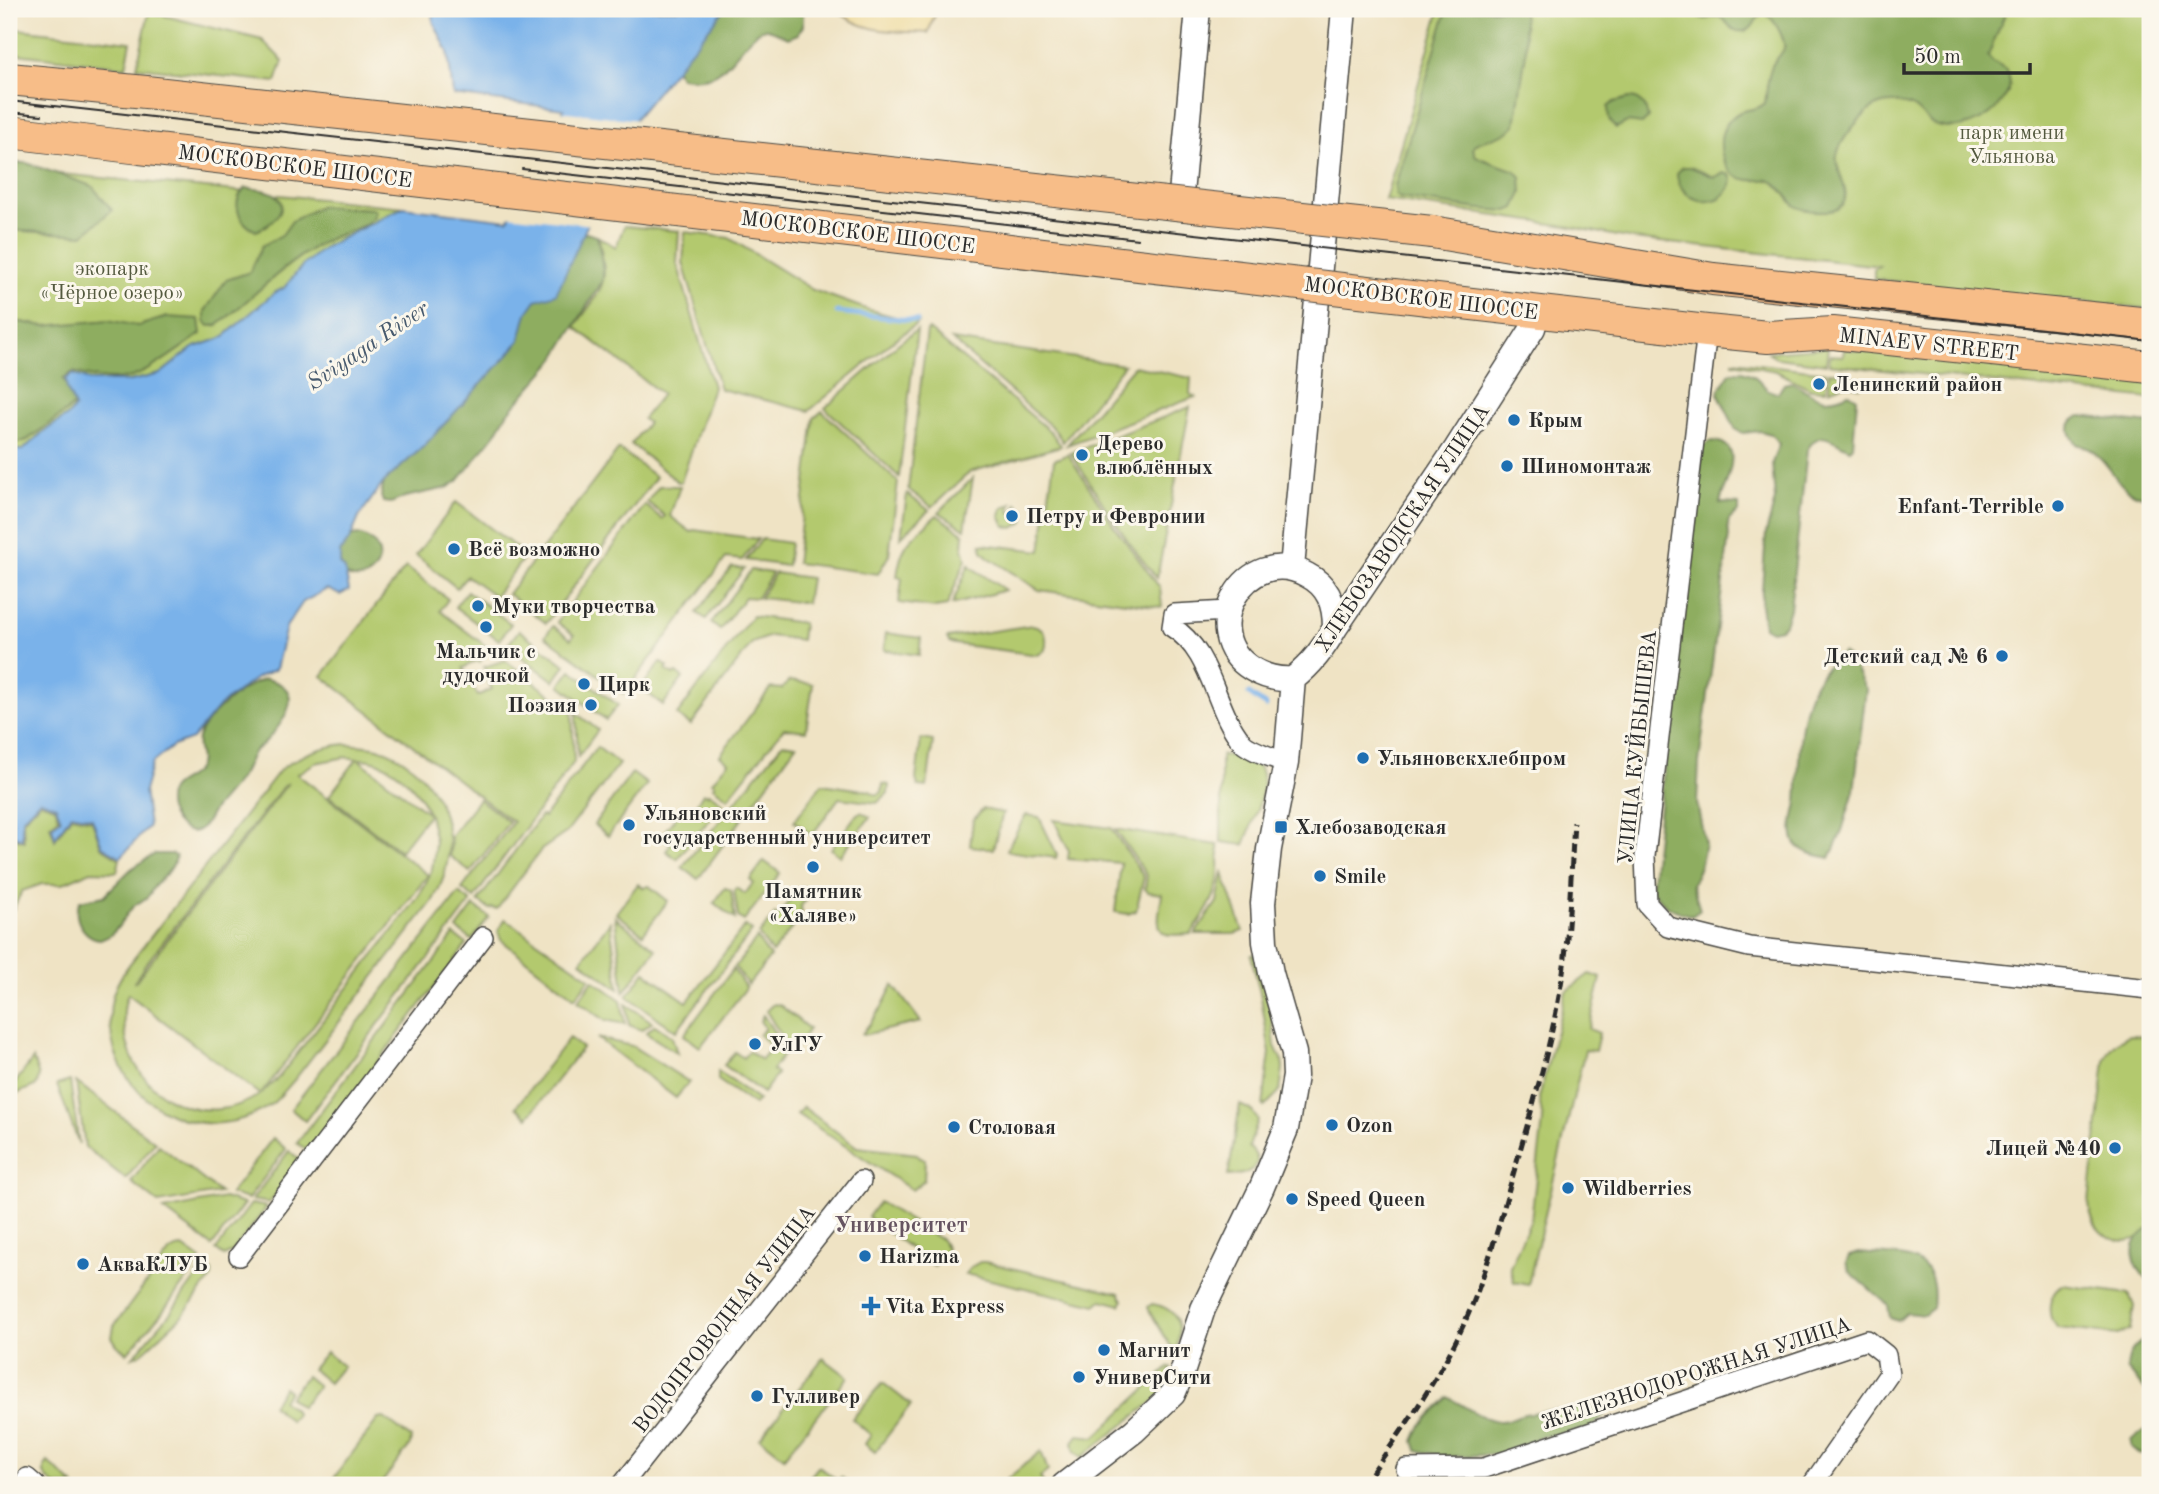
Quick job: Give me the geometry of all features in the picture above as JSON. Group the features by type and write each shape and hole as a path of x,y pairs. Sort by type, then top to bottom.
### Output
{"main road":[{"path":"9,79 1180,205"},
{"name":"МОСКОВСКОЕ ШОССЕ","path":"9,132 1537,312 1706,342"},
{"name":"MINAEV STREET","path":"1180,205 1432,233 1713,279 2150,324"},
{"path":"1796,335 1801,288"},
{"name":"MINAEV STREET","path":"1706,342 1833,333 2150,367"}],"street":[{"path":"1180,205 1198,9"},
{"path":"1292,568 1344,9"},
{"name":"ХЛЕБОЗАВОДСКАЯ УЛИЦА","path":"1293,679 1322,651 1533,328 1537,312"},
{"name":"УЛИЦА КУЙБЫШЕВА","path":"1706,342 1645,856 1647,904 1668,928 1749,947 2150,989"},
{"path":"1064,1485 1134,1431 1173,1394 1186,1364 1203,1309 1262,1187 1286,1129 1292,1101 1294,1053 1271,973 1265,942 1263,903 1269,849 1286,763 1293,679 1272,678 1259,673 1234,653 1227,634 1228,611 1237,592 1250,577 1263,570 1292,568 1316,580 1325,588 1332,603 1335,628"},
{"path":"1228,611 1174,614 1172,627 1194,645 1243,744 1286,763"},
{"path":"239,1256 483,937"},
{"name":"ВОДОПРОВОДНАЯ УЛИЦА","path":"622,1485 860,1181"},
{"name":"ЖЕЛЕЗНОДОРОЖНАЯ УЛИЦА","path":"1406,1469 1484,1468 1867,1340 1885,1355 1889,1374 1812,1485"}],"green space":[{"path":"716,9 803,9 803,26 798,34 788,38 767,29 761,30 714,75 681,77 675,61"},
{"name":"парк имени Ульянова","path":"1440,9 2150,9 2150,309 1874,279 1874,269 1879,266 1633,239 1566,226 1385,200"},
{"path":"1447,9 1523,9 1526,52 1515,125 1508,132 1475,144 1473,148 1475,155 1516,171 1521,177 1522,193 1515,208 1508,211 1400,198 1396,195 1395,186"},
{"path":"1686,9 2007,9 1988,56 2007,71 2009,90 1990,114 1962,127 1933,124 1913,107 1898,103 1887,103 1871,109 1847,134 1837,155 1845,191 1843,204 1832,211 1806,210 1795,205 1772,181 1749,180 1736,176 1727,167 1721,149 1722,133 1732,117 1765,103 1770,70 1784,48 1778,28 1770,17 1763,14 1751,28 1738,31 1719,17 1703,19"},
{"path":"149,12 262,40 283,61 276,82 137,67"},
{"path":"9,28 131,42 126,67 9,53"},
{"path":"1636,99 1645,106 1648,118 1642,124 1627,122 1616,128 1609,120 1608,107 1614,102"},
{"path":"9,163 27,163 92,186 112,210 83,235 9,230"},
{"path":"1683,167 1691,167 1714,177 1724,173 1730,175 1732,181 1727,192 1720,198 1701,201 1684,191 1679,183 1677,173"},
{"name":"экопарк «Чёрное озеро»","path":"9,169 403,207 325,247 303,265 284,288 274,293 222,338 193,348 160,374 131,381 92,381 67,389 75,407 70,414 43,432 23,450 9,450"},
{"path":"245,188 271,192 281,202 276,218 256,231 245,223 238,212 238,200"},
{"path":"320,206 376,211 364,225 331,238 300,256 218,325 209,326 205,321 205,311 226,280 250,272 262,246 282,235 292,221"},
{"path":"624,226 679,231 677,263 713,387 681,482 631,444 648,423 643,419 662,394 575,327 601,286 604,267 599,237 616,247"},
{"path":"685,232 729,238 813,290 866,309 918,323 809,411 720,389 683,263"},
{"path":"586,233 597,236 603,280 552,363 506,415 496,433 458,481 447,488 405,497 391,503 383,502 381,496 384,482 424,446 576,235"},
{"path":"167,317 199,319 201,334 135,376 106,379 73,372 63,379 79,402 27,440 9,446 9,320 45,326 108,320 138,326"},
{"path":"917,330 899,477 825,408"},
{"path":"929,330 1051,432 1061,446 970,472 932,507 908,489"},
{"path":"952,340 1124,365 1063,442 1054,429"},
{"path":"1828,347 1826,364 1777,358 1768,352"},
{"path":"1844,349 2150,383 2150,399 1829,364 1830,355 1843,356"},
{"path":"1733,361 1826,372 1826,390 1811,389 1776,371"},
{"path":"1134,366 1191,378 1190,394 1195,397 1067,445"},
{"path":"1742,371 1754,376 1772,392 1778,393 1784,384 1792,382 1825,399 1849,393 1857,398 1853,446 1850,449 1822,437 1807,450 1790,609 1785,624 1780,629 1771,631 1764,627 1761,604 1766,533 1775,500 1772,463 1779,444 1771,434 1760,431 1743,433 1736,430 1719,395 1720,388 1730,373"},
{"path":"1829,372 1852,376 1860,387 1844,384 1829,390"},
{"path":"1190,407 1157,578 1122,533 1071,453"},
{"path":"822,411 898,482 889,555 878,574 796,563 814,418"},
{"path":"2081,416 2150,424 2150,498 2129,491 2094,452 2077,444 2070,428 2073,421"},
{"path":"1710,441 1722,443 1729,448 1731,464 1720,503 1739,504 1739,511 1728,524 1729,536 1699,762 1697,803 1705,844 1692,884 1700,910 1692,916 1669,907 1651,890 1680,619 1687,603 1685,581 1703,446"},
{"path":"619,449 656,477 546,623 508,594"},
{"path":"1068,454 1114,526 1160,588 1162,607 1039,590 982,551 981,544 1041,551 1054,460"},
{"path":"973,478 965,529 939,512"},
{"path":"659,486 680,486 670,516 691,532 694,530 758,539 742,560 726,558 624,694 545,636 553,626 571,639 574,635 557,622 645,505 662,519 665,516 647,502"},
{"path":"907,494 929,510 901,537"},
{"path":"456,502 526,555 495,596 467,576 457,588 416,555"},
{"path":"1012,503 1010,512 1015,513 1017,504 1025,513 1024,522 1013,528 1005,526 1000,516 1002,509"},
{"path":"937,515 964,534 963,548 966,559 947,606 935,608 899,603 902,578 897,577 901,556 914,535"},
{"path":"358,535 371,541 378,550 379,559 376,568 369,575 359,578 348,576 337,567 338,549 349,537"},
{"path":"762,539 790,543 787,566 746,560"},
{"path":"969,564 971,567 1005,590 952,605"},
{"path":"406,567 448,599 440,611 487,647 480,662 476,661 463,668 478,696 492,689 485,676 489,674 484,667 505,660 572,711 574,762 474,898 462,889 513,822 322,676"},
{"path":"732,567 744,569 706,619 697,613"},
{"path":"751,570 772,573 757,598 745,597 720,630 711,623"},
{"path":"775,573 810,578 806,603 760,598"},
{"path":"467,591 511,624 499,640 455,607"},
{"path":"752,616 803,623 801,640 770,636 752,643 691,725 677,715"},
{"path":"1033,625 1041,628 1046,638 1045,650 1038,655 955,644 947,638"},
{"path":"519,630 565,665 554,681 507,646"},
{"path":"886,633 921,638 919,655 884,650"},
{"path":"1843,653 1854,666 1866,689 1854,791 1841,834 1830,858 1812,854 1799,847 1792,829 1797,802 1800,741 1808,701 1815,683 1827,667"},
{"path":"661,662 668,667 666,670 683,678 663,705 641,688"},
{"path":"571,670 618,705 606,720 560,685"},
{"path":"265,679 286,689 289,705 286,714 273,733 254,751 242,775 204,824 197,831 186,830 175,821 169,809 169,796 174,786 193,774 199,765 197,742 202,730 226,703 256,682"},
{"path":"789,681 813,684 806,731 784,728 728,798 713,787 715,784 712,782 728,762 720,755 771,688 782,689"},
{"path":"576,713 598,730 578,757"},
{"path":"921,739 933,741 927,787 918,786 916,779"},
{"path":"783,743 796,745 698,879 682,867"},
{"path":"337,745 378,748 412,767 426,781 444,815 448,834 445,873 439,888 432,902 295,1079 273,1103 248,1117 222,1123 196,1122 171,1114 149,1101 131,1082 118,1058 110,1022 115,989 122,974 281,769 312,752","holes":["346,757 357,759 329,796 400,851 429,814 435,841 432,869 414,903 279,1077 261,1094 428,875 297,774 315,763","358,759 380,763 400,775 417,793 428,813","288,783 134,982 145,965","128,994 259,1095 237,1105 216,1109 194,1108 174,1101 156,1090 141,1074 131,1054 125,1031 124,1008"]},
{"path":"597,747 619,764 567,832 541,850 497,909 489,909 478,901 541,816 544,817"},
{"path":"1221,755 1251,759 1260,769 1263,778 1260,801 1244,845 1221,842"},
{"path":"632,773 647,784 608,836 594,825"},
{"path":"822,784 876,794 882,792 883,784 889,785 888,793 877,803 839,798 812,835 794,821"},
{"path":"703,793 709,793 723,803 677,859 666,851 671,844 661,836 682,809 690,815"},
{"path":"479,799 509,822 470,872 450,856 451,835"},
{"path":"40,802 55,807 59,818 50,825 55,840 71,816 92,820 101,847 120,859 117,872 91,871 62,884 42,884 22,891 9,917 9,883 14,872 9,866 9,809 14,838 24,841 23,820"},
{"path":"983,809 1003,813 993,849 970,846 973,820"},
{"path":"861,812 870,817 840,856 831,849"},
{"path":"1026,815 1039,817 1057,854 1056,858 1007,851"},
{"path":"1054,820 1111,828 1144,877 1136,911 1128,914 1115,912 1121,863 1068,859 1069,851"},
{"path":"1115,829 1218,845 1219,872 1215,893 1191,934 1169,935 1162,931 1159,910 1162,894 1145,889 1147,876"},
{"path":"155,854 172,854 176,856 175,861 146,898 131,909 113,933 102,939 89,935 79,924 77,908 80,901 104,896 131,869"},
{"path":"764,861 780,873 744,921 738,917 734,890 736,888 745,894 753,883 750,880"},
{"path":"1223,873 1243,931 1234,934 1195,934 1217,902"},
{"path":"638,884 644,888 649,886 668,901 643,934 616,913"},
{"path":"802,887 808,888 810,894 801,906 802,915 772,953 759,935"},
{"path":"725,888 731,890 735,919 714,903"},
{"path":"459,893 471,902 305,1121 291,1109"},
{"path":"474,906 489,917 472,940 457,929"},
{"path":"615,917 656,949 624,992"},
{"path":"505,919 590,978 575,998 501,940 498,931"},
{"path":"610,922 619,989 581,961"},
{"path":"745,926 752,931 676,1031 627,996 645,972 687,1002"},
{"path":"454,935 467,944 309,1152 297,1143"},
{"path":"757,938 770,957 748,985 735,967"},
{"path":"1255,954 1271,1011 1275,1046 1283,1068 1280,1091 1264,1107 1270,1053 1251,955"},
{"path":"733,969 746,988 700,1047 684,1035"},
{"path":"1589,974 1601,978 1589,1029 1599,1033 1595,1051 1585,1050 1528,1285 1514,1282 1510,1267 1531,1219 1543,1121 1539,1098 1566,992"},
{"path":"593,980 621,1000 625,1024 605,1020 578,1001"},
{"path":"893,985 921,1022 863,1035 882,1007"},
{"path":"626,1004 652,1022 642,1030 629,1025"},
{"path":"775,1004 809,1029 792,1053 766,1011"},
{"path":"763,1015 786,1051 772,1070 777,1074 763,1093 724,1065 735,1052 743,1058 749,1051 761,1060 772,1047 759,1035 765,1028 760,1021"},
{"path":"655,1025 672,1037 677,1053 646,1033"},
{"path":"2130,1035 2150,1036 2150,1232 2139,1238 2118,1240 2109,1238 2095,1225 2089,1202 2105,1060 2115,1045"},
{"path":"569,1038 582,1048 528,1117 516,1107"},
{"path":"597,1038 632,1046 689,1082 676,1098"},
{"path":"33,1059 39,1076 37,1085 9,1097 9,1091"},
{"path":"718,1071 758,1100 754,1105 718,1080"},
{"path":"70,1081 79,1144 57,1085"},
{"path":"76,1082 155,1142 126,1179 85,1147"},
{"path":"1240,1105 1251,1110 1258,1120 1249,1147 1257,1160 1253,1169 1248,1172 1228,1176"},
{"path":"803,1107 857,1147 917,1154 925,1159 924,1180 912,1190 797,1114"},
{"path":"273,1138 286,1149 248,1199 230,1194"},
{"path":"159,1145 220,1193 158,1203 131,1182"},
{"path":"289,1151 302,1161 269,1203 252,1200"},
{"path":"224,1198 244,1204 212,1246 164,1210"},
{"path":"879,1202 942,1240 947,1249 934,1266 868,1217"},
{"path":"251,1204 267,1207 232,1252 224,1256 216,1250"},
{"path":"2150,1228 2150,1283 2135,1262 2134,1247 2136,1240"},
{"path":"183,1247 201,1260 161,1314 127,1353 112,1337 114,1326 170,1251"},
{"path":"1858,1253 1902,1257 1923,1266 1930,1275 1934,1289 1933,1308 1924,1315 1907,1313 1898,1321 1890,1318 1888,1305 1850,1272 1846,1263 1849,1256"},
{"path":"980,1262 1119,1293 1123,1300 1121,1305 1102,1300 1096,1305 965,1274"},
{"path":"206,1264 212,1271 212,1277 182,1316 141,1354 133,1357 168,1316"},
{"path":"2062,1285 2129,1294 2134,1306 2130,1330 2118,1335 2058,1328 2051,1318 2050,1305 2057,1288"},
{"path":"1152,1304 1167,1309 1176,1318 1179,1332 1177,1348 1170,1345 1149,1310 1148,1307"},
{"path":"2150,1337 2150,1396 2127,1369 2133,1349"},
{"path":"326,1352 343,1366 329,1383 312,1369"},
{"path":"823,1358 848,1377 784,1457 760,1438"},
{"path":"1169,1367 1162,1395 1082,1457 1075,1452 1073,1442 1078,1435 1095,1437"},
{"path":"306,1376 318,1386 301,1407 289,1397"},
{"path":"883,1383 911,1405 875,1452 865,1444 871,1435 852,1419"},
{"path":"284,1387 289,1391 282,1400 296,1414 290,1421 272,1405"},
{"path":"1448,1397 1478,1414 1498,1421 1525,1414 1573,1408 1602,1408 1604,1416 1590,1429 1539,1437 1503,1454 1445,1457 1417,1450 1414,1441 1421,1425"},
{"path":"384,1418 411,1438 410,1445 380,1485 330,1485 378,1419"},
{"path":"2150,1427 2150,1455 2138,1453 2131,1447 2131,1440"},
{"path":"1041,1451 1048,1471 1040,1477 1044,1484 1000,1485"},
{"path":"48,1462 74,1485 54,1485 44,1472"},
{"path":"819,1466 838,1481 841,1477 851,1485 803,1485"}],"sand":[{"path":"835,9 937,9 928,33 879,30 857,23"}],"water":[{"name":"Sviyaga River","path":"434,9 725,9 637,116 556,294 536,300 527,313 520,340 509,354 424,446 384,482 360,515 350,539 340,552 340,564 345,570 349,590 340,595 327,589 303,602 286,627 276,669 256,678 220,705 192,739 173,746 152,763 144,791 149,826 121,857 102,846 92,818 71,814 55,838 52,826 61,819 56,806 40,800 22,819 22,839 14,836 9,807 9,450 23,450 43,432 70,414 75,407 67,389 66,379 73,374 92,381 131,381 160,374 193,348 222,338 274,293 284,288 303,265 325,247 403,207 508,220 564,109 453,95 448,52 433,21"}],"pier":[{"path":"513,106 639,120 592,225 507,215 559,112"}],"waterway":[{"path":"837,312 917,321"},
{"path":"1249,694 1266,706"}],"tram line":[{"path":"9,101 2150,341"},
{"path":"9,112 42,115"},
{"path":"522,169 1138,239"}],"railway":[{"path":"1363,1485 1441,1369 1470,1311 1490,1256 1541,1074 1560,992 1568,929 1574,822"}],"place":[{"name":"Ленинский район","path":"1819,384"},
{"name":"Крым","path":"1514,420"},
{"name":"Дерево влюблённых","path":"1082,455"},
{"name":"Шиномонтаж","path":"1507,466"},
{"name":"Enfant-Terrible","path":"2058,506"},
{"name":"Петру и Февронии","path":"1012,516"},
{"name":"Всё возможно","path":"454,549"},
{"name":"Муки творчества","path":"478,606"},
{"name":"Мальчик с дудочкой","path":"486,627"},
{"name":"Детский сад № 6","path":"2002,656"},
{"name":"Цирк","path":"584,684"},
{"name":"Поэзия","path":"591,705"},
{"name":"Ульяновскхлебпром","path":"1363,758"},
{"name":"Ульяновский государственный университет","path":"629,825"},
{"name":"Хлебозаводская","path":"1281,827"},
{"name":"Памятник «Халяве»","path":"813,867"},
{"name":"Smile","path":"1320,876"},
{"name":"УлГУ","path":"755,1044"},
{"name":"Ozon","path":"1332,1125"},
{"name":"Столовая","path":"954,1127"},
{"name":"Лицей №40","path":"2115,1148"},
{"name":"Wildberries","path":"1568,1188"},
{"name":"Speed Queen","path":"1292,1199"},
{"name":"Harizma","path":"865,1256"},
{"name":"АкваКЛУБ","path":"83,1264"},
{"name":"Vita Express","path":"871,1306"},
{"name":"Магнит","path":"1104,1350"},
{"name":"УниверСити","path":"1079,1377"},
{"name":"Гулливер","path":"757,1396"}],"district":[{"name":"Университет","path":"901,1224"}]}
